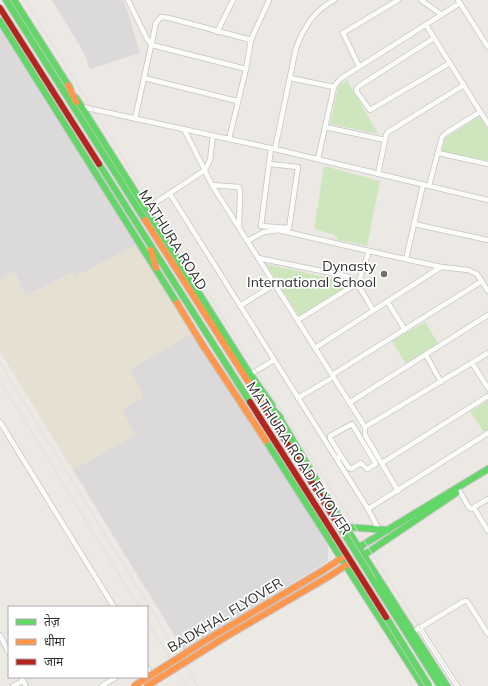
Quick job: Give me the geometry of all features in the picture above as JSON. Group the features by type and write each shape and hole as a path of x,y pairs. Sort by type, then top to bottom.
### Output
{"main road":[{"path":"6,0 87,127"},
{"path":"14,0 251,374 280,417 363,555 447,686"},
{"name":"MATHURA ROAD","path":"0,8 149,243"},
{"path":"0,21 156,268 202,344 238,395 423,686"},
{"path":"68,85 87,127"},
{"name":"MATHURA ROAD","path":"87,127 238,366"},
{"path":"149,243 156,268"},
{"name":"MATHURA ROAD FLYOVER","path":"149,243 429,686"},
{"path":"238,366 280,417"},
{"name":"MATHURA ROAD FLYOVER","path":"238,366 440,686"},
{"name":"BADKHAL FLYOVER","path":"148,677 203,642 488,469"},
{"name":"BADKHAL FLYOVER","path":"147,686 227,636 346,566 488,472"},
{"path":"346,527 388,530"},
{"path":"335,547 343,544 349,538 350,534"},
{"path":"330,566 335,547"},
{"path":"335,572 344,572 348,576 367,606 379,617"},
{"path":"359,586 360,581 364,576 371,573 375,574"},
{"name":"BADKHAL FLYOVER","path":"134,686 147,678"}],"street":[{"path":"128,0 147,39 152,45 246,69"},
{"path":"217,32 233,0"},
{"path":"229,139 246,69 251,40 269,0"},
{"path":"269,164 298,167 289,228 261,226 269,164 296,48 312,17 334,0"},
{"path":"359,66 342,32 397,0"},
{"path":"421,0 442,15"},
{"path":"318,160 334,87 340,79 359,66 442,15 459,2 488,47"},
{"path":"135,119 156,23 161,17 251,40"},
{"path":"426,25 488,124"},
{"path":"434,38 358,86 356,89 357,92 370,110 450,63"},
{"path":"144,78 237,101"},
{"path":"290,78 334,87"},
{"path":"378,174 388,132 464,85"},
{"path":"82,107 273,149 488,200"},
{"path":"430,186 442,137 480,112"},
{"path":"325,127 385,140"},
{"path":"184,129 212,185 298,320 331,377 365,426 365,435 398,491"},
{"path":"146,209 205,170 210,160 213,136"},
{"path":"438,152 488,164"},
{"path":"212,185 239,187 239,227"},
{"path":"406,259 423,185"},
{"path":"170,194 298,398 339,458 379,530"},
{"path":"414,224 488,240"},
{"path":"247,241 264,232 278,230 369,252 468,270 477,274 488,291"},
{"path":"298,320 356,284 359,281 369,252"},
{"path":"258,258 346,276 356,284 373,310"},
{"path":"315,348 441,266"},
{"path":"298,398 482,281"},
{"path":"240,306 275,284"},
{"path":"387,302 405,330"},
{"path":"349,403 488,315"},
{"path":"365,426 442,382 488,353"},
{"path":"426,355 442,382"},
{"path":"251,374 274,360"},
{"path":"472,363 488,388"},
{"path":"382,463 488,396"},
{"path":"353,426 361,420"},
{"path":"0,422 113,606"},
{"path":"352,424 376,464 366,469 361,462 351,469 339,458 330,436 352,424"},
{"path":"368,509 488,433"},
{"path":"459,490 471,509 488,500"},
{"path":"474,508 488,531"},
{"path":"412,632 466,601 488,634"},
{"path":"420,627 457,686"},
{"path":"0,635 8,651"},
{"path":"0,648 5,645"},
{"path":"148,670 154,686"},
{"path":"102,686 114,678"},
{"path":"13,686 22,679 26,686"}],"shaded area":[{"path":"52,0 123,0 140,53 90,69 84,53"},
{"path":"0,19 324,534 328,547 328,561 184,651 0,351"},
{"path":"135,245 192,334 130,369 144,397 122,409 135,435 73,470 0,351 0,279 15,271 25,295 73,272 76,276"}],"green space":[{"path":"347,80 378,134 330,124 338,87"},
{"path":"480,116 488,129 488,161 442,152 445,138"},
{"path":"324,166 380,181 367,246 338,240 335,235 314,229"},
{"path":"266,264 352,283 299,316"},
{"path":"425,322 439,345 406,364 392,341"},
{"path":"488,400 488,430 484,432 470,412"}],"railway":[{"path":"25,0 240,344 457,686"},
{"path":"0,363 198,686"},
{"path":"0,381 138,606"},
{"path":"148,622 187,686"}],"traffic: fast":[{"path":"6,0 145,220"},
{"path":"14,0 70,88"},
{"path":"0,21 177,303"},
{"path":"76,98 246,368 272,405"},
{"path":"99,164 250,402"},
{"path":"266,402 280,417"},
{"path":"278,415 324,493 447,686"},
{"path":"266,441 423,686"},
{"path":"356,549 488,469"},
{"path":"361,557 456,493"},
{"path":"346,527 388,530"},
{"path":"343,532 373,580"},
{"path":"373,580 440,686"},
{"path":"386,617 429,686"}],"traffic: slow":[{"path":"68,85 76,102"},
{"path":"145,220 265,408"},
{"path":"151,250 156,268"},
{"path":"177,303 202,344 266,441"},
{"path":"322,571 345,556"},
{"path":"328,577 348,564"},
{"path":"148,677 203,642 322,571"},
{"path":"147,686 227,636 328,577"},
{"path":"134,686 147,678"}],"traffic: jam":[{"path":"0,8 99,164"},
{"path":"250,402 335,536"},
{"path":"265,408 343,532"},
{"path":"335,536 386,617"}],"place":[{"name":"Dynasty International School","path":"384,274"}]}
